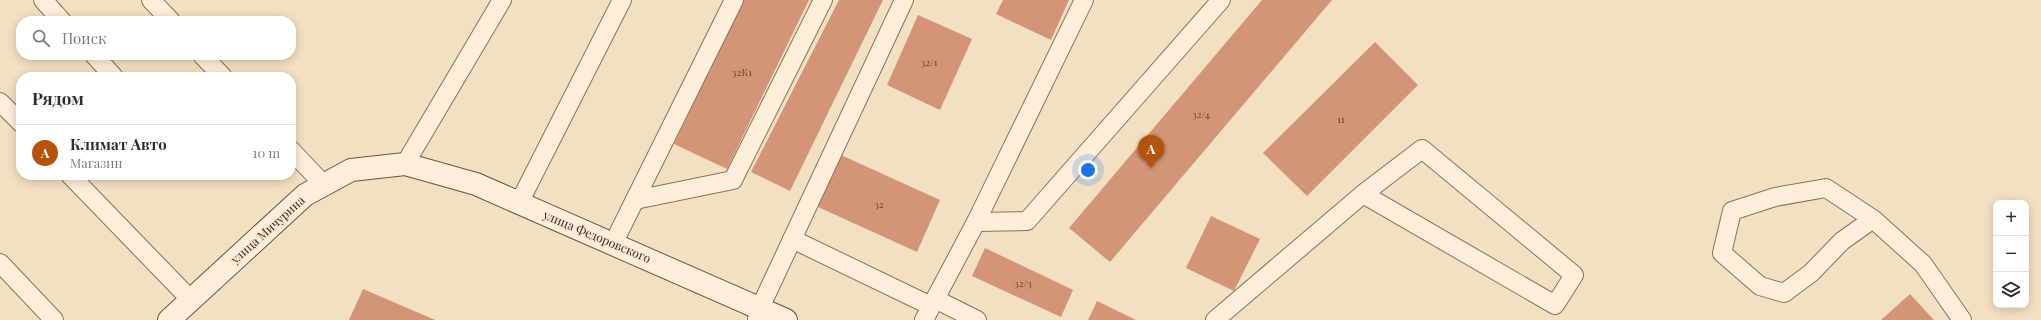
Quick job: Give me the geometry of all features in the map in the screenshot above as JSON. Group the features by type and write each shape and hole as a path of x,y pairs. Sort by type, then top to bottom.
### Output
{"street":[{"name":"улица Федоровского","path":"405,164 476,184 613,244 758,314 786,320"},
{"name":"улица Мичурина","path":"169,320 305,195 351,170 405,164"}],"lane":[{"path":"43,0 57,16"},
{"path":"151,0 166,16"},
{"path":"519,204 622,0"},
{"path":"613,244 734,0"},
{"path":"635,200 733,180 823,0"},
{"path":"758,314 904,0"},
{"path":"930,309 976,222 1084,0"},
{"path":"976,222 1027,221 1222,0"},
{"path":"405,164 496,3"},
{"path":"99,60 109,72"},
{"path":"207,60 218,72"},
{"path":"0,102 16,119"},
{"path":"1214,320 1363,194 1422,149 1574,275 1555,305 1363,194"},
{"path":"296,155 324,185"},
{"path":"75,180 191,300"},
{"path":"1873,219 1842,241 1811,273 1784,293 1760,286 1722,253 1732,211 1775,197 1826,188 1873,219 1923,264 1962,320"},
{"path":"792,239 930,309 977,320"},
{"path":"0,263 54,320"}],"building":[{"path":"744,0 809,0 727,169 674,144"},
{"path":"839,0 883,0 790,191 751,172"},
{"path":"1003,0 1069,0 1051,40 996,14"},
{"path":"1262,0 1332,0 1110,262 1069,228"},
{"path":"918,15 972,39 940,110 887,85"},
{"path":"1375,42 1418,85 1307,196 1263,153"},
{"path":"841,155 940,200 917,252 818,207"},
{"path":"1211,216 1260,239 1234,291 1186,268"},
{"path":"985,248 1073,290 1061,317 972,276"},
{"path":"363,289 435,320 349,320"},
{"path":"1910,294 1934,320 1881,320"},
{"path":"1097,301 1136,320 1088,320"}],"place":[{"name":"Климат Авто","path":"1151,168"}]}
